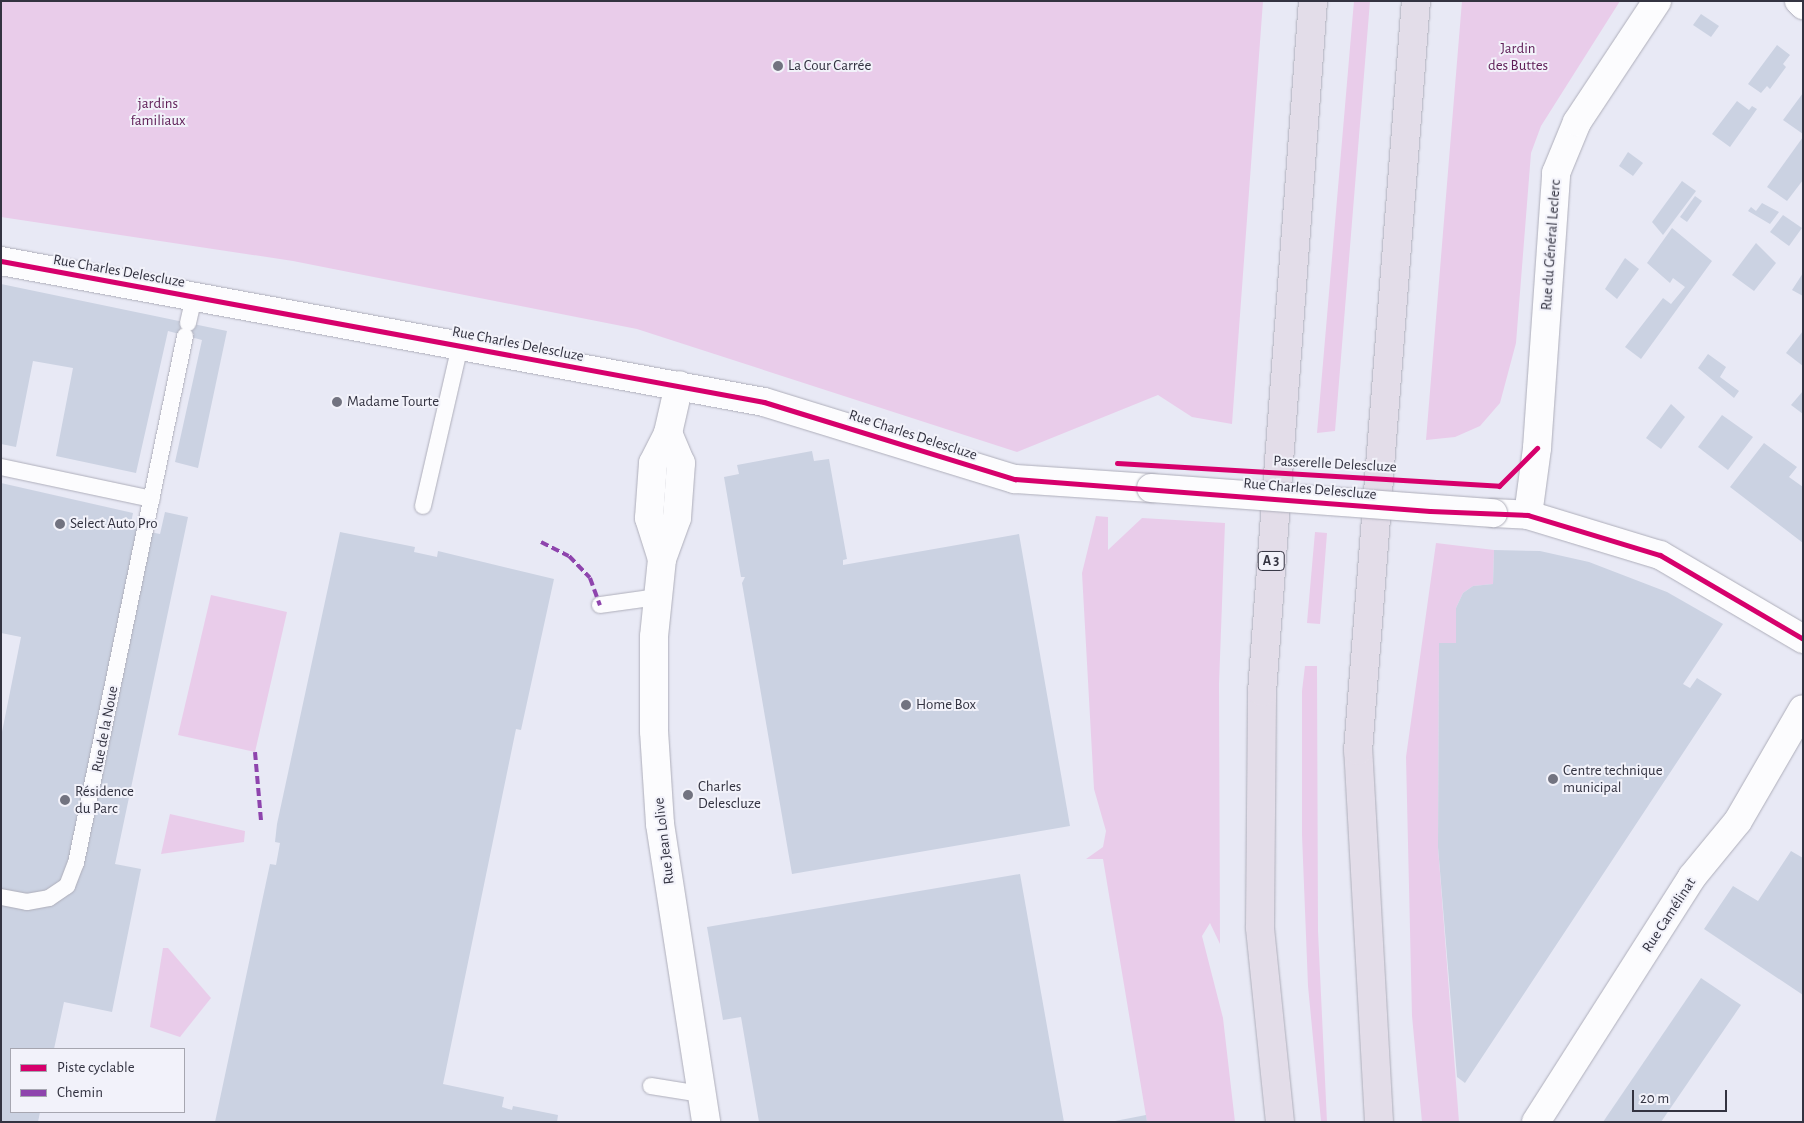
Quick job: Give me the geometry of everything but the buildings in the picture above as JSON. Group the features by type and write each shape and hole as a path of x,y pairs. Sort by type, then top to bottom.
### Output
{"highway":[{"name":"A 3","path":"1280,1122 1260,927 1262,692 1313,1"},
{"path":"1379,1122 1358,751 1416,1"}],"street":[{"name":"Rue du Général Leclerc","path":"1528,515 1537,448 1556,173 1577,122 1657,1"},
{"path":"1799,1 1803,4"},
{"name":"Rue Charles Delescluze","path":"1,261 189,319 460,346 764,402 1015,479 1528,515 1660,554 1803,639"},
{"name":"Rue Jean Lolive","path":"679,385 668,433 653,463 649,518 662,559 658,597 654,731 660,824 706,1122"},
{"name":"Rue Camélinat","path":"1536,1122 1692,877 1748,805 1803,709"}],"lane":[{"name":"Rue de la Noue","path":"1,897 27,902 49,898 67,886 84,835 189,319"},
{"path":"423,506 460,346"},
{"path":"1,467 152,499"},
{"path":"600,605 658,597"},
{"path":"652,1086 701,1094"}],"green space":[{"name":"jardins familiaux","path":"1,1 1263,1 1232,424 1192,417 1158,395 1017,452 637,329 293,261 1,217"},
{"path":"1354,1 1370,1 1335,431 1317,433"},
{"name":"Jardin des Buttes","path":"1462,1 1620,1 1541,126 1531,153 1516,343 1500,403 1480,426 1455,437 1426,440"},
{"path":"1096,516 1108,517 1108,550 1142,518 1225,523 1219,684 1220,944 1210,923 1202,936 1223,1018 1235,1122 1147,1122 1103,859 1086,859 1103,847 1106,831 1094,789 1082,573"},
{"path":"1315,532 1327,533 1320,624 1307,623"},
{"path":"1436,543 1494,550 1493,584 1473,586 1463,593 1456,608 1456,643 1439,644 1438,847 1459,1122 1422,1122 1412,1016 1406,757"},
{"path":"211,595 287,612 255,752 178,735"},
{"path":"1305,666 1317,666 1318,931 1327,1122 1321,1121 1308,986 1302,835 1302,691"},
{"path":"170,814 245,831 244,842 161,854"},
{"path":"163,948 168,948 211,998 180,1037 150,1027"}],"marked path":[{"path":"541,542 569,556 590,578 600,605"},
{"path":"255,752 261,821"}],"cycle path":[{"path":"1,261 764,402 1015,479 1430,511 1528,515 1660,555 1803,639"},
{"name":"Passerelle Delescluze","path":"1117,463 1499,486 1537,448"}],"place":[{"name":"La Cour Carrée","path":"778,66"},
{"name":"Madame Tourte","path":"337,402"},
{"name":"Select Auto Pro","path":"60,524"},
{"name":"Home Box","path":"906,705"},
{"name":"Centre technique municipal","path":"1553,779"},
{"name":"Charles Delescluze","path":"688,795"},
{"name":"Résidence du Parc","path":"65,800"}]}
